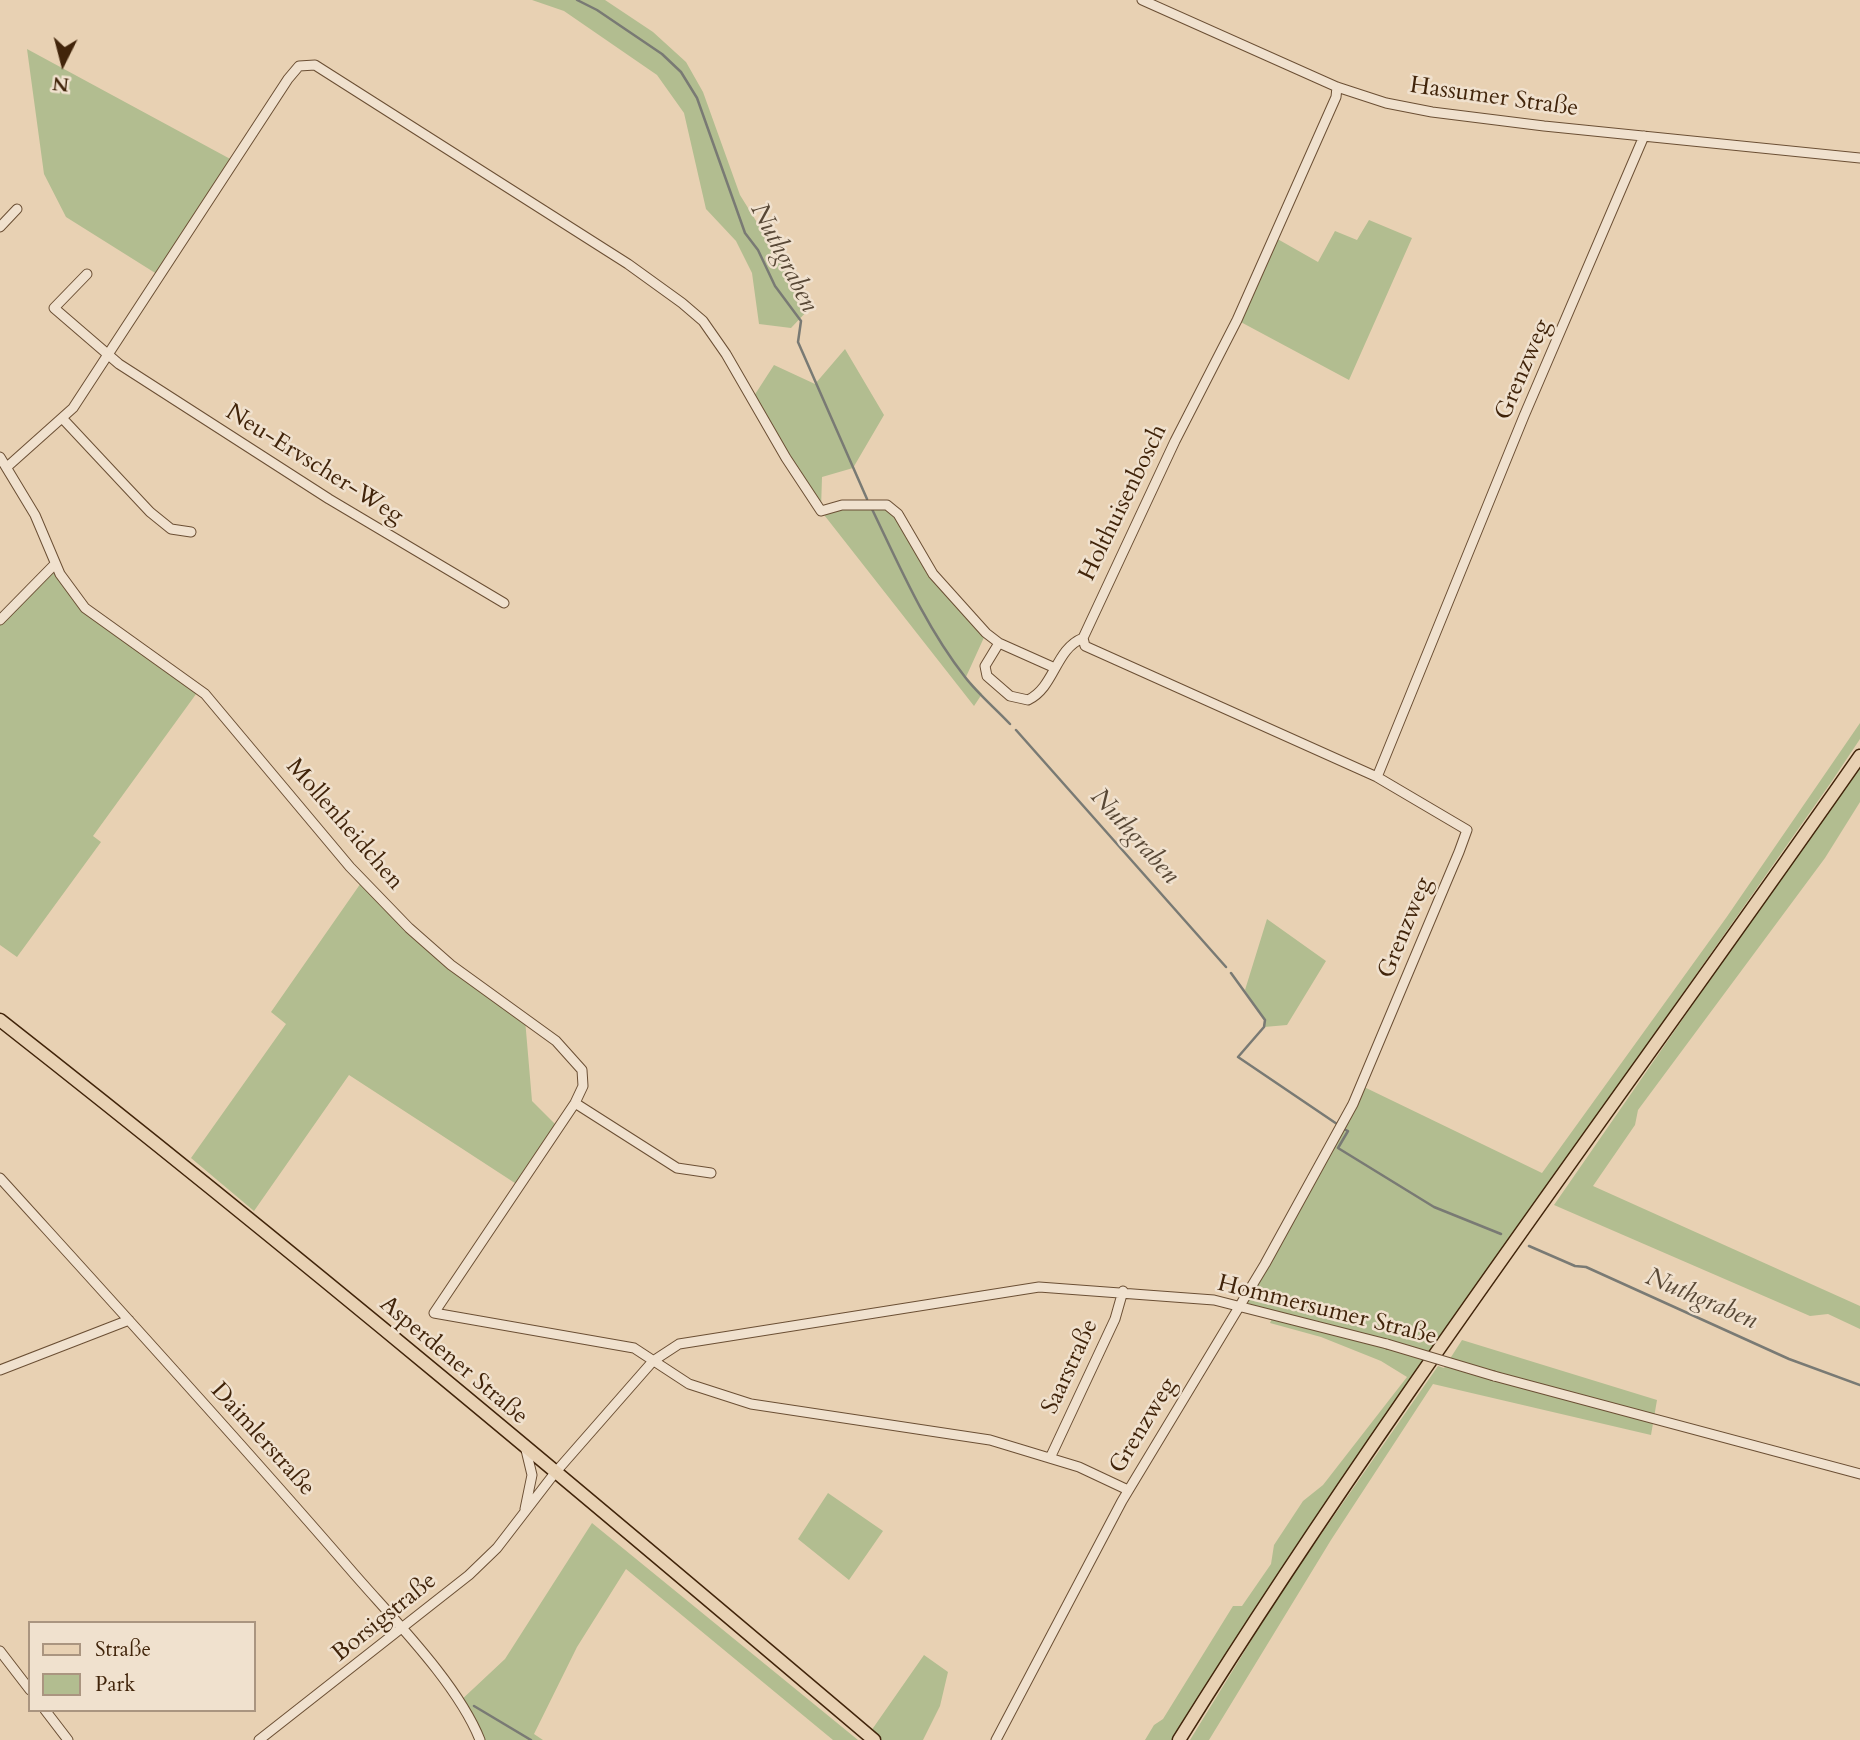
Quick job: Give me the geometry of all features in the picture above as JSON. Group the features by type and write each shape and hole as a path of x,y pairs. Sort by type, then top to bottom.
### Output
{"main road":[{"path":"1179,1740 1395,1413 1860,756"},
{"name":"Asperdener Straße","path":"0,1020 176,1157 874,1740"}],"street":[{"name":"Hassumer Straße","path":"1142,0 1337,87 1386,103 1432,112 1860,158"},
{"path":"8,467 63,419 288,79 299,66 315,65 618,257 682,303 703,321 726,354 812,501 821,511 842,505 887,505 898,514 933,574 986,633 999,643 1055,668"},
{"name":"Holthuisenbosch","path":"1083,638 1175,441 1237,320 1336,97 1337,87"},
{"name":"Grenzweg","path":"996,1740 1040,1651 1128,1490 1265,1264 1353,1104 1467,830 1377,777 1524,416 1644,136"},
{"path":"0,227 17,209"},
{"name":"Neu-Ervscher-Weg","path":"87,274 54,307 119,364 329,499 504,603"},
{"path":"63,419 150,512 171,529 191,533"},
{"path":"0,457 35,514 55,564 0,620"},
{"name":"Mollenheidchen","path":"55,564 85,608 169,666 218,706 350,867 409,928 451,965 556,1041 582,1070 583,1086 575,1103 434,1313 634,1349 653,1361"},
{"path":"999,643 985,666 987,676 1017,699 1033,698 1069,643 1083,638 1085,646 1377,777"},
{"path":"575,1103 677,1168 711,1173"},
{"name":"Daimlerstraße","path":"0,1178 260,1465 401,1629 453,1695 480,1740"},
{"name":"Hommersumer Straße","path":"554,1474 653,1361 679,1344 1039,1287 1123,1292 1239,1304 1494,1376 1860,1474"},
{"name":"Saarstraße","path":"1050,1458 1115,1320 1123,1292"},
{"path":"0,1370 129,1320"},
{"path":"653,1361 690,1384 751,1405 990,1440 1050,1458 1128,1490"},
{"name":"Borsigstraße","path":"524,1514 532,1475 526,1450"},
{"name":"Borsigstraße","path":"259,1740 469,1575 497,1548 554,1474"},
{"path":"0,1651 28,1687"},
{"path":"47,1712 68,1740"}],"green space":[{"path":"532,0 605,0 653,32 686,62 703,92 740,195 810,308 791,328 759,324 752,273 736,241 706,209 684,113 657,75 564,11"},
{"path":"27,49 234,161 160,276 66,217 44,174"},
{"path":"1369,220 1412,238 1349,380 1237,320 1274,237 1318,262 1335,231 1357,240"},
{"path":"845,349 884,415 853,468 822,477 821,510 887,505 933,574 986,633 966,677 982,694 974,706 821,511 752,399 774,365 815,384"},
{"path":"55,564 85,608 199,690 93,836 101,842 17,957 0,945 0,620"},
{"path":"1860,723 1860,739 1832,781 1334,1490 1174,1740 1145,1740 1154,1725 1163,1719 1233,1606 1242,1606 1271,1564 1274,1545 1303,1501 1323,1485 1407,1377 1381,1361 1321,1337 1270,1323 1274,1314 1239,1304 1362,1086 1542,1173 1726,918"},
{"path":"1860,763 1860,802 1825,858 1638,1110 1635,1125 1593,1186 1860,1306 1860,1329 1828,1314 1810,1316 1554,1205"},
{"path":"363,880 409,928 525,1019 532,1101 559,1128 521,1187 349,1075 254,1211 191,1158 286,1024 271,1012"},
{"path":"1267,919 1326,961 1287,1025 1264,1027 1264,1020 1245,990"},
{"path":"1462,1340 1657,1400 1651,1435 1433,1384 1331,1540 1209,1740 1190,1740 1281,1592 1438,1366 1444,1368"},
{"path":"828,1493 883,1531 849,1580 798,1539"},
{"path":"592,1523 858,1740 833,1740 626,1569 577,1647 534,1734 543,1740 480,1740 458,1703 505,1659"},
{"path":"924,1655 948,1672 940,1706 923,1740 881,1740 871,1731"}],"waterway":[{"name":"Nuthgraben","path":"577,0 597,10 662,54 681,72 697,98 745,233 758,250 775,286 801,321 798,342 867,499"},
{"name":"Nuthgraben","path":"871,507 937,637 970,683 1010,724"},
{"name":"Nuthgraben","path":"1016,730 1226,967"},
{"name":"Nuthgraben","path":"1231,973 1265,1020 1264,1027 1238,1057 1337,1124"},
{"name":"Nuthgraben","path":"1344,1129 1348,1131 1338,1148 1434,1207 1501,1234"},
{"name":"Nuthgraben","path":"1529,1246 1575,1266 1586,1267 1789,1359 1860,1385"},
{"path":"474,1706 531,1740"}]}
